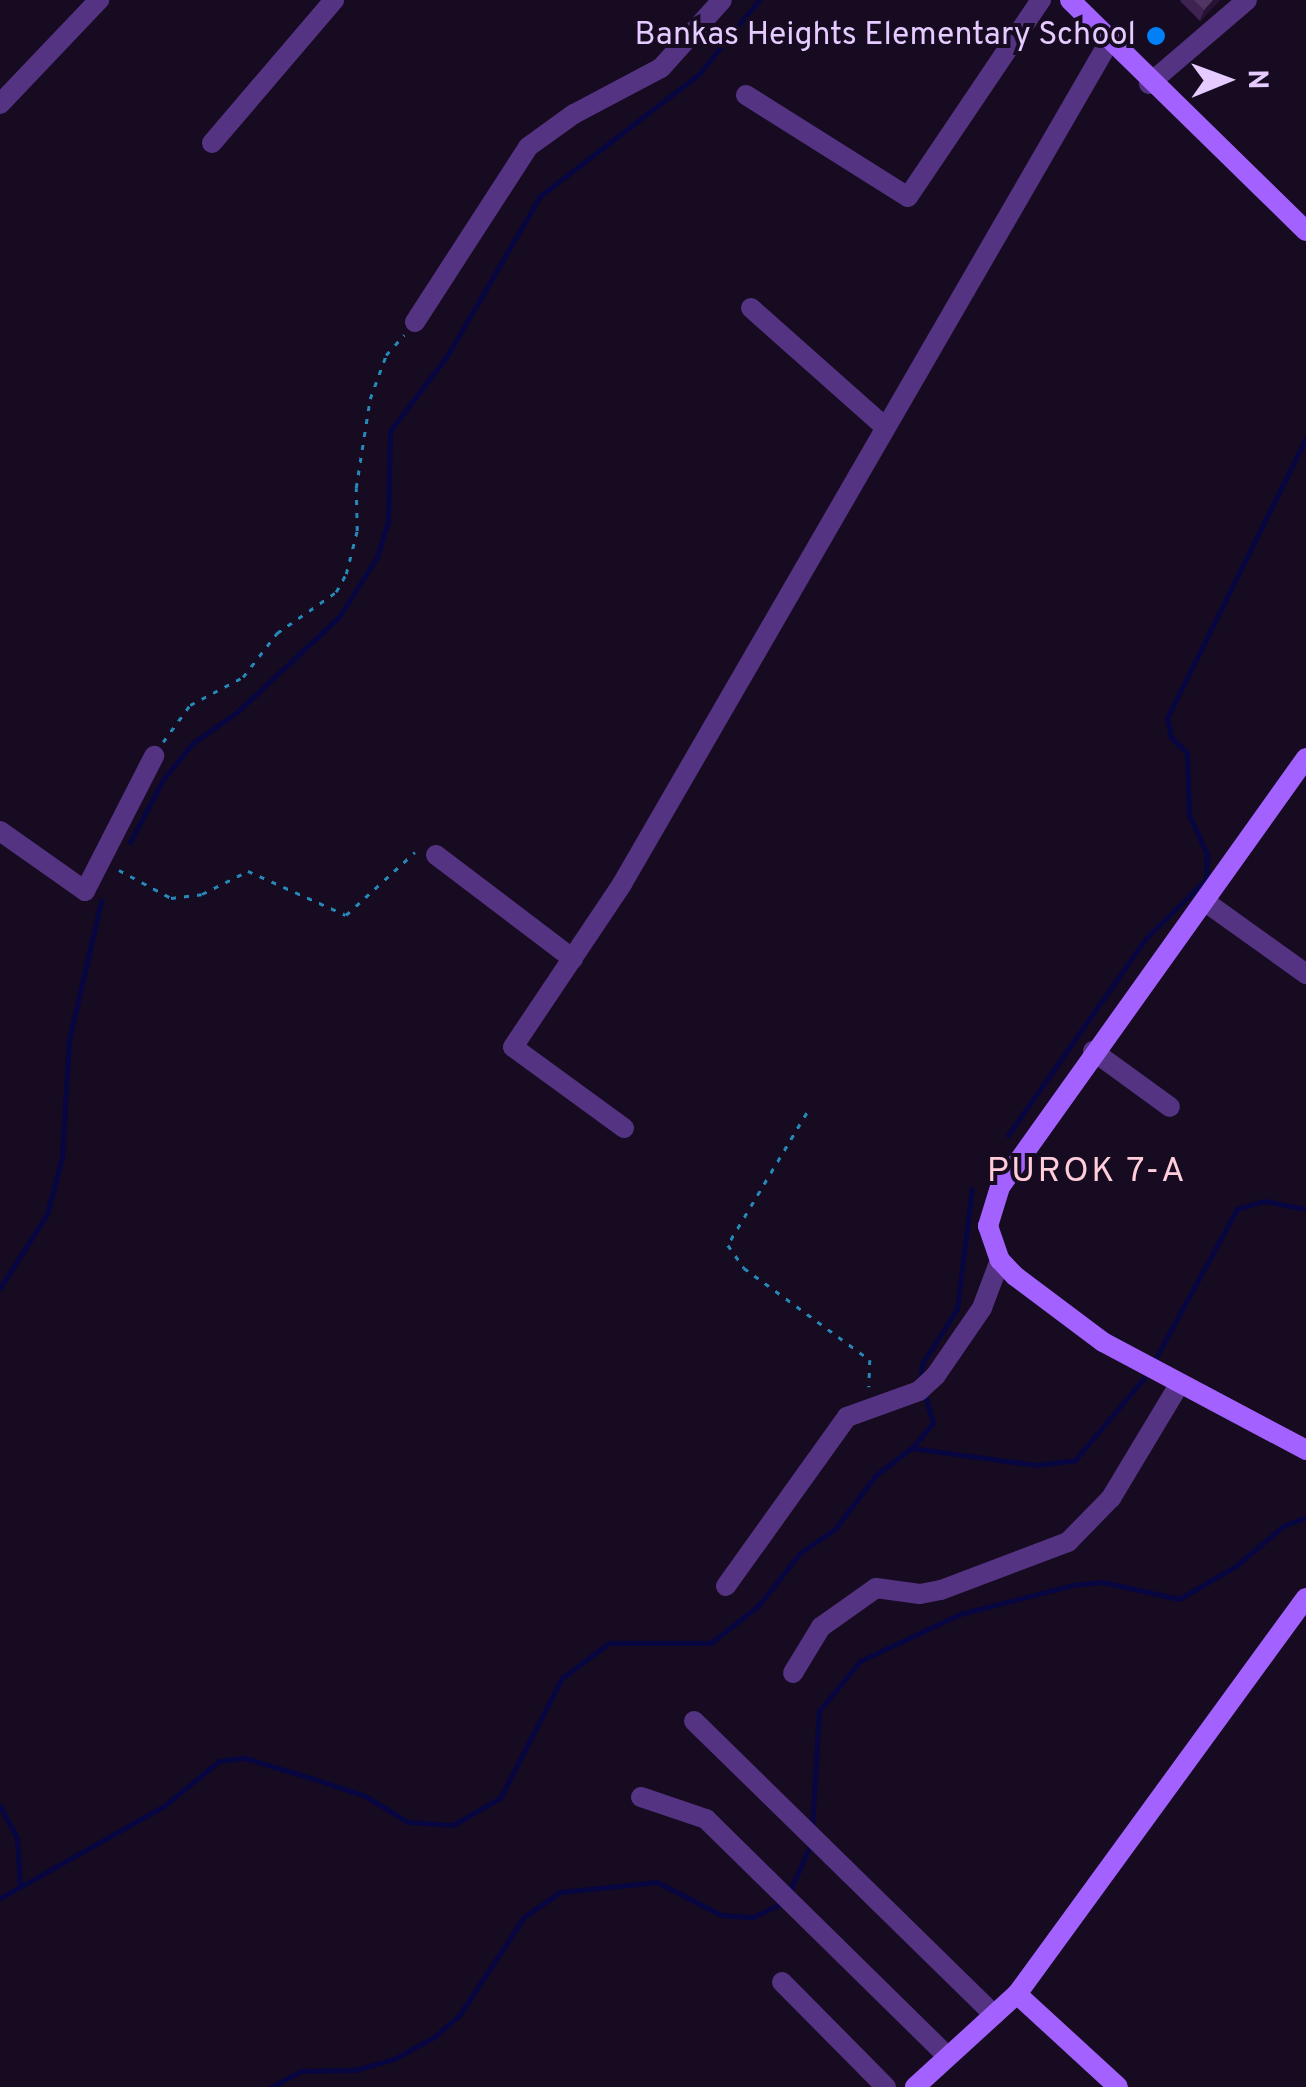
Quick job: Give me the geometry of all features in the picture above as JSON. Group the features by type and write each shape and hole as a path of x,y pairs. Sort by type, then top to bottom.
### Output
{"street":[{"path":"0,104 98,0"},
{"path":"212,143 334,0"},
{"path":"415,322 528,147 574,114 661,68 722,0"},
{"path":"746,95 908,197 1041,0"},
{"path":"1070,0 1149,84 1306,231"},
{"path":"1149,84 1247,0"},
{"path":"624,1128 513,1047 573,958 1110,42"},
{"path":"751,308 884,426"},
{"path":"0,831 84,891 154,756"},
{"path":"726,1586 828,1438 864,1406 900,1399 936,1375 982,1308 1000,1260 990,1209 1093,1050 1207,903 1306,758"},
{"path":"436,855 573,958"},
{"path":"1207,903 1306,974"},
{"path":"1093,1050 1170,1107"},
{"path":"1000,1260 1103,1342 1306,1450"},
{"path":"792,1672 821,1628 876,1588 920,1594 941,1590 1068,1542 1111,1498 1178,1385"},
{"path":"916,2087 1017,1994 1306,1598"},
{"path":"694,1721 994,2015"},
{"path":"641,1797 686,1808 716,1828 948,2057"},
{"path":"782,1982 886,2087"},
{"path":"1017,1994 1118,2087"}],"path":[{"path":"154,756 190,704 243,677 277,633 336,592 354,550 356,488 377,375 415,322"},
{"path":"101,858 171,898 202,894 248,871 346,915 363,906 410,854 436,855"},
{"path":"807,1113 728,1244 744,1268 870,1360 864,1406"}],"building":[{"path":"1194,0 1213,0 1204,10"}],"waterway":[{"path":"130,842 164,778 193,743 237,712 339,617 377,557 388,521 390,431 447,356 540,196 699,74 759,0"},
{"path":"1008,1135 1146,938 1206,879 1207,854 1189,815 1187,753 1171,737 1167,718 1306,438"},
{"path":"0,1288 47,1214 62,1157 69,1040 101,901"},
{"path":"921,1378 922,1364 957,1309 972,1189"},
{"path":"1154,1361 1237,1209 1264,1201 1306,1209"},
{"path":"0,1898 164,1806 219,1761 245,1758 365,1796 408,1822 453,1825 500,1798 562,1678 609,1643 711,1643 759,1605 800,1553 835,1529 876,1475 911,1448 1036,1465 1075,1460 1144,1378"},
{"path":"912,1448 933,1423 925,1395"},
{"path":"812,1828 819,1711 860,1661 960,1614 1073,1585 1102,1582 1179,1599 1236,1566 1283,1526 1306,1517"},
{"path":"0,1806 17,1838 20,1887"},
{"path":"788,1895 809,1848"},
{"path":"271,2087 301,2071 355,2070 394,2059 434,2037 460,2014 524,1917 560,1892 657,1882 721,1915 753,1917 779,1905"}],"place":[{"name":"Bankas Heights Elementary School","path":"1156,36"}],"district":[{"name":"PUROK 7-A","path":"1087,1172"}]}
